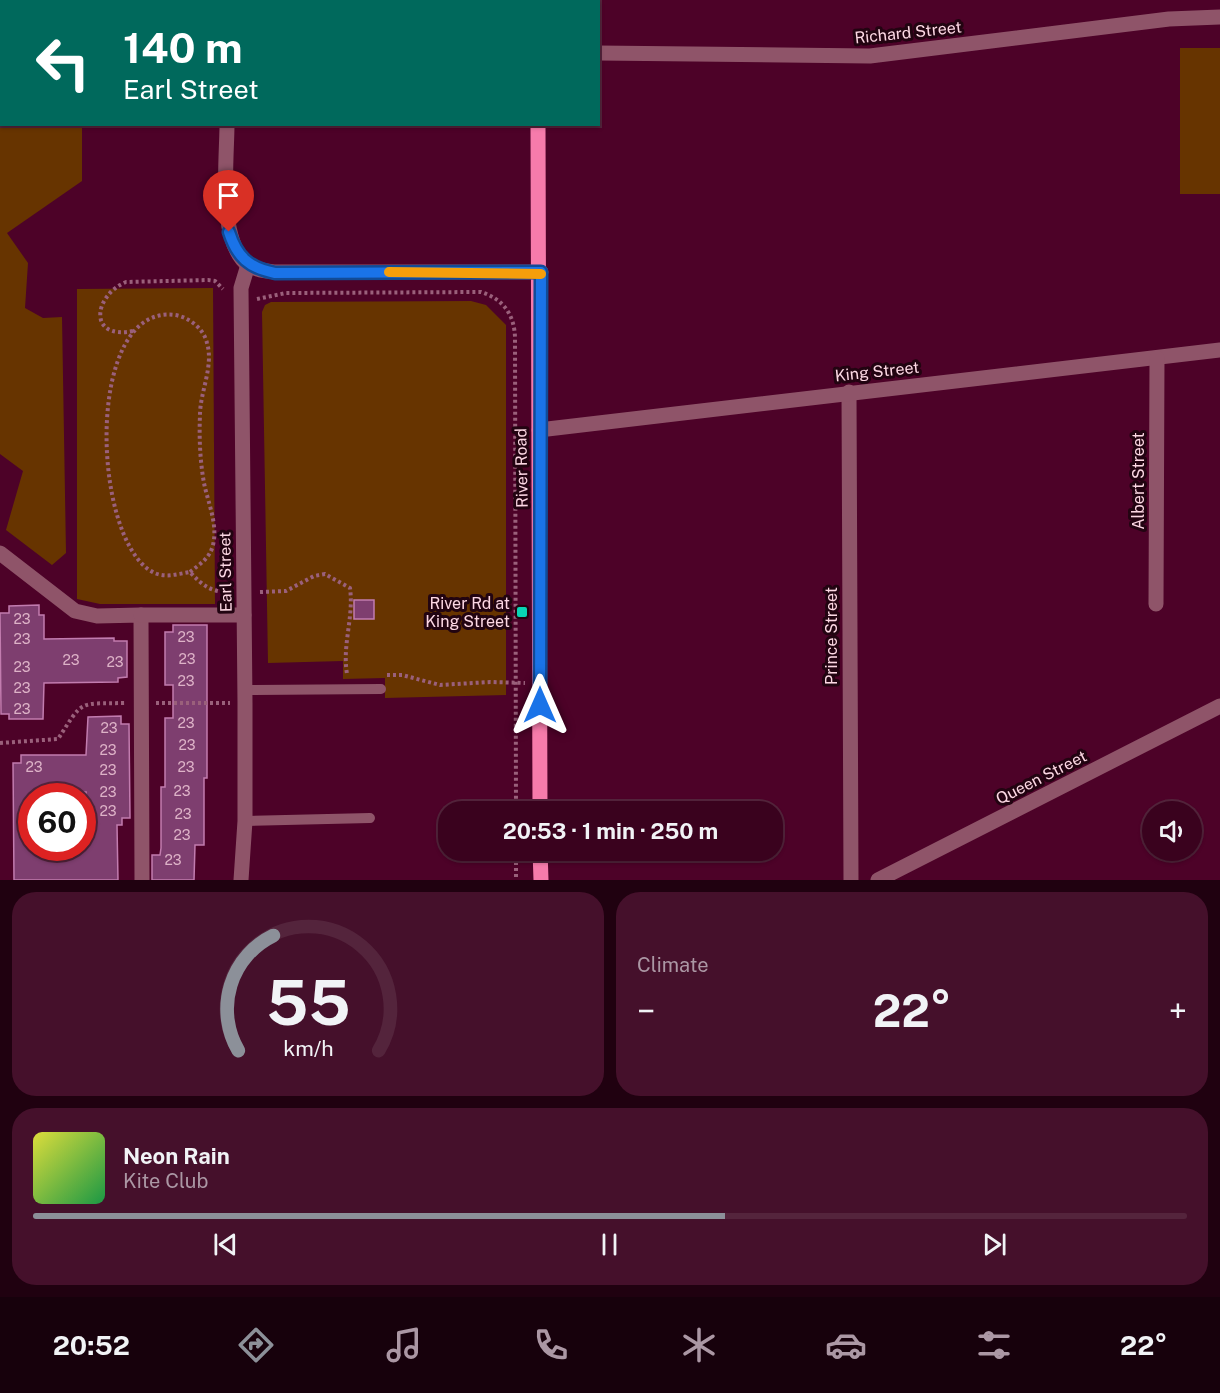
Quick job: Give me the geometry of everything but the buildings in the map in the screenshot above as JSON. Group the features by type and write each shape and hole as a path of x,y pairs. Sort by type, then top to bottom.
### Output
{"main road":[{"name":"River Road","path":"538,126 541,272 540,801"},
{"path":"540,861 540,880"}],"street":[{"name":"Richard Street","path":"600,53 870,56 1169,19 1220,17"},
{"path":"227,126 229,232 235,250 248,265 275,273 541,272"},
{"name":"Earl Street","path":"241,880 245,821 245,696 241,288 248,265"},
{"name":"King Street","path":"539,430 1220,350"},
{"name":"Albert Street","path":"1156,604 1157,358"},
{"name":"Prince Street","path":"849,392 851,880"},
{"path":"0,553 75,611 97,616 244,615"},
{"path":"141,615 142,880"},
{"name":"Queen Street","path":"878,880 1220,706"}],"lane":[{"path":"245,696 381,688"},
{"path":"245,821 370,818"}],"path":[{"path":"133,331 114,333 105,329 100,321 100,313 110,292 126,282 208,280 220,285 225,300"},
{"path":"256,299 286,293 481,292 494,296 504,304 511,315 515,337 516,801"},
{"path":"226,580 226,615"},
{"path":"226,692 226,714"},
{"path":"0,743 58,739 78,707 86,704 226,702 245,696"},
{"path":"516,861 516,880"}],"shaded area":[{"path":"1180,48 1220,48 1220,194 1180,194"},
{"path":"0,126 82,126 82,181 7,233 28,263 25,308 43,318 62,317 66,553 52,565 6,530 23,471 0,454"},
{"path":"213,288 215,604 100,604 77,599 77,289"},
{"path":"471,301 486,305 506,325 506,695 385,698 385,678 343,679 343,661 268,663 262,312 265,305 271,302"}],"slow traffic":[{"path":"389,272 541,272 541,274"}],"place":[{"name":"River Rd at King Street","path":"522,612"}],"route":[{"path":"229,232 235,250 248,265 258,270 275,273 541,272 540,705"}]}
